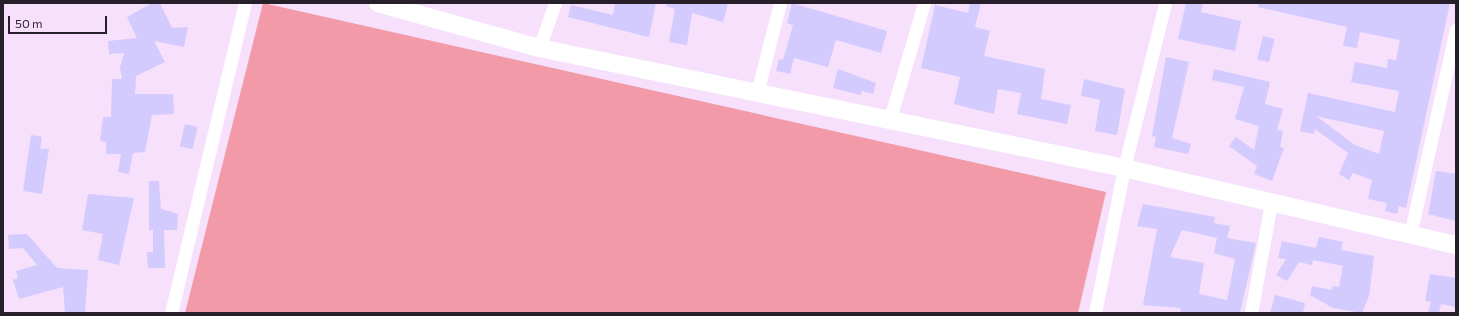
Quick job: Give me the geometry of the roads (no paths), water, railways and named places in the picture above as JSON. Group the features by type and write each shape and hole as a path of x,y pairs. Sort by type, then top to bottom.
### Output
{"street":[{"path":"171,313 245,3"},
{"path":"378,3 539,48 889,122 1124,168 1456,245"},
{"path":"539,48 555,3"},
{"path":"757,93 780,3"},
{"path":"889,122 924,3"},
{"path":"1095,313 1124,168 1165,3"},
{"path":"1410,234 1456,30"},
{"path":"1251,313 1271,203"}]}
